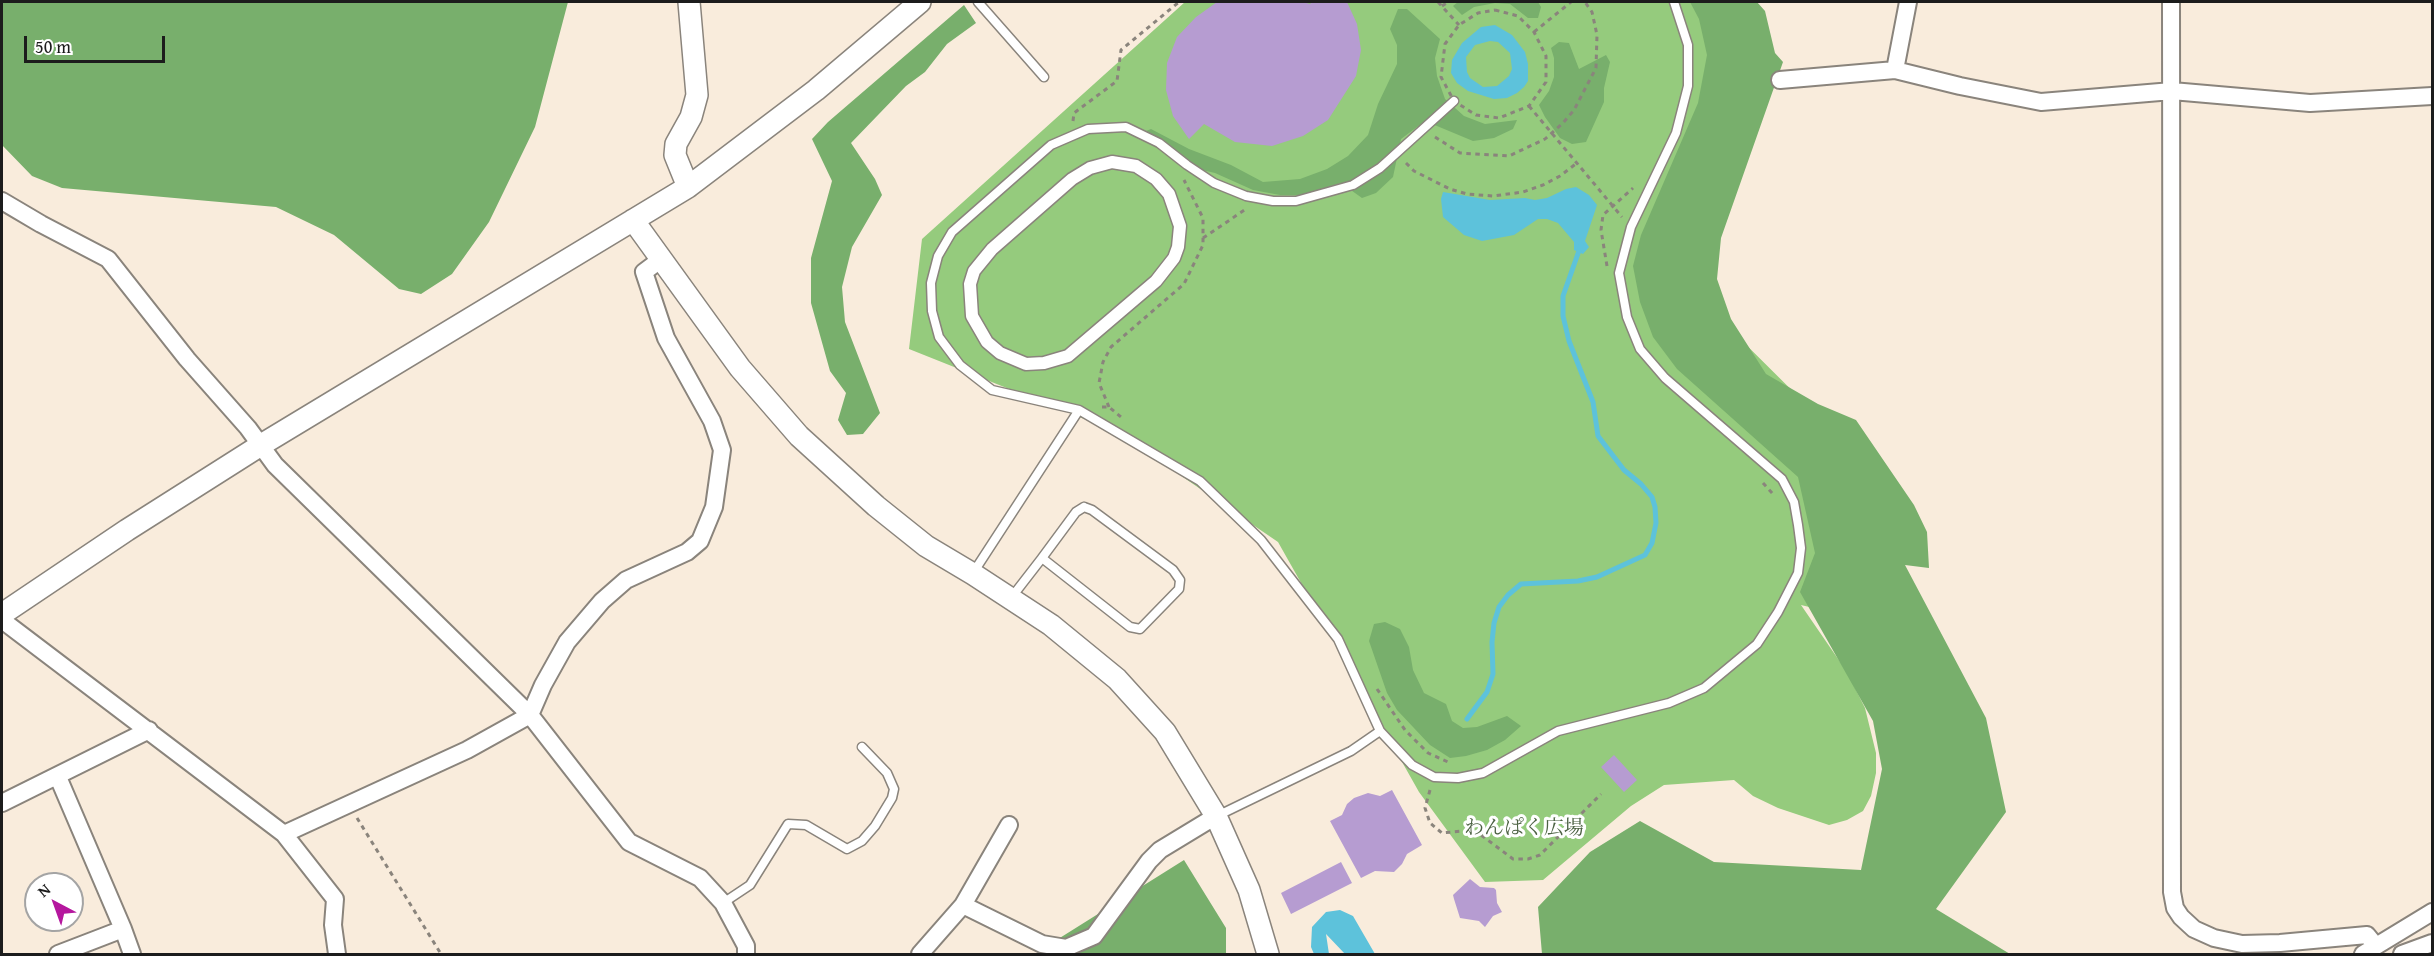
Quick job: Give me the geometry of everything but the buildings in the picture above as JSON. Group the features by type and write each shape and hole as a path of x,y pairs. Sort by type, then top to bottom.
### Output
{"street":[{"path":"688,187 675,154 676,144 692,117 697,94 689,2"},
{"path":"2,614 261,445 688,187 816,90 920,2"},
{"path":"1895,70 1908,2"},
{"path":"2171,2 2172,892 2175,908 2194,929 2214,938 2242,944 2280,943 2367,934 2369,950 2433,912"},
{"path":"1780,80 1895,70 2041,102 2172,91 2310,103 2433,96"},
{"path":"1112,162 1136,166 1156,179 1169,194 1180,226 1178,247 1174,258 1156,281 1076,350 1057,360 1044,363 1026,364 1000,353 987,342 972,316 970,301 972,278 982,260 992,249 1081,173 1112,162"},
{"path":"2,201 108,259 275,465 530,715 629,842 700,878 723,903 746,946 746,954"},
{"path":"633,220 740,368 799,436 876,506 926,546 1051,625 1117,680 1165,732 1216,816 1249,890 1268,954"},
{"path":"284,834 468,750 530,715 543,685 567,642 602,601 626,580 687,552 700,541 714,507 722,450 712,421 666,338 644,272 660,260"},
{"path":"2,620 284,834 335,899 333,926 338,954"},
{"path":"2,803 149,730"},
{"path":"58,777 132,954"},
{"path":"963,905 1042,944 1066,948 1094,936 1160,849 1216,816"},
{"path":"920,954 963,905 1009,825"},
{"path":"57,954 123,929"},
{"path":"2402,954 2433,942"}],"lane":[{"path":"978,2 1044,77"},
{"path":"1454,101 1380,168 1353,185 1296,201 1273,201 1246,196 1214,183 1159,143 1126,127 1088,129 1051,145 952,232 938,256 932,283 932,311 939,337 960,365 992,390 1079,410 1200,481 1261,540 1338,639 1380,731 1412,765 1434,777 1458,778 1483,773 1558,731 1669,703 1704,688 1757,644 1778,612 1798,573 1802,548 1794,502 1782,479 1665,378 1640,349 1627,317 1619,273 1631,227 1676,133 1688,86 1688,45 1674,2"},
{"path":"973,574 1079,410"},
{"path":"1011,599 1042,558 1077,512 1084,507 1092,510 1173,570 1180,580 1179,589 1148,623 1140,629 1130,627 1042,558"},
{"path":"1216,816 1351,751 1380,731"},
{"path":"723,903 750,885 788,824 806,825 847,849 862,841 875,826 892,798 894,789 887,773 862,747"}],"path":[{"path":"1069,137 1074,113 1118,81 1121,50 1179,2"},
{"path":"1438,2 1459,26"},
{"path":"1442,6 1448,2"},
{"path":"1534,32 1571,2"},
{"path":"1425,128 1444,144 1460,153 1478,156 1509,156 1532,146 1552,133 1574,110 1596,68 1598,35 1592,12 1585,2"},
{"path":"1495,10 1518,16 1534,32 1546,56 1546,81 1528,106 1499,118 1476,115 1454,101 1442,77 1445,44 1459,26 1478,14 1495,10"},
{"path":"1528,106 1631,227"},
{"path":"1395,154 1414,171 1450,189 1467,194 1493,196 1523,192 1543,185 1577,163"},
{"path":"1109,407 1099,383 1103,362 1111,347 1184,284 1203,245 1203,218 1192,192 1179,175"},
{"path":"1608,272 1601,230 1603,215 1629,194 1635,186"},
{"path":"1761,479 1775,496"},
{"path":"1380,693 1405,730 1428,753 1444,762 1451,763"},
{"path":"1434,777 1425,808 1430,823 1442,833 1462,831 1481,835 1513,859 1528,860 1540,855 1601,794"},
{"path":"346,806 355,816 441,954"}],"green space":[{"path":"2,2 568,2 535,127 489,222 452,274 421,294 399,289 334,235 276,207 62,188 32,176 2,145"},
{"name":"わんぱく広場","path":"1185,2 1742,2 1703,302 1855,453 1838,614 1801,605 1847,672 1865,708 1876,753 1876,773 1871,796 1863,811 1847,820 1829,825 1778,808 1753,796 1734,780 1664,785 1631,806 1543,880 1485,882 1419,792 1278,542 1117,432 909,349 922,239"},
{"path":"1458,2 1538,2 1541,7 1538,18 1528,18 1510,4 1495,3 1474,7 1462,15 1453,6"},
{"path":"1690,2 1757,2 1765,11 1775,53 1783,62 1721,238 1717,279 1731,319 1766,374 1818,404 1856,420 1914,505 1927,532 1929,568 1905,565 1986,718 2006,812 1936,909 2010,954 1542,954 1538,907 1590,852 1640,821 1714,862 1861,870 1882,769 1873,721 1800,592 1815,553 1798,477 1677,369 1653,337 1640,302 1633,266 1641,235 1698,103 1707,55 1699,19"},
{"path":"964,5 976,23 947,44 925,72 906,86 851,143 875,179 882,195 852,247 842,287 845,322 880,413 863,434 847,435 838,420 846,393 830,371 811,303 811,258 832,181 812,139 828,122"},
{"path":"1398,9 1407,9 1440,39 1435,58 1437,76 1445,99 1464,116 1485,124 1517,120 1513,129 1494,138 1473,141 1425,121 1401,139 1393,177 1376,193 1362,198 1341,183 1300,195 1280,195 1253,190 1215,173 1181,165 1154,146 1146,131 1151,129 1189,149 1231,165 1263,182 1300,179 1327,169 1348,156 1368,135 1378,104 1397,64 1397,45 1390,29"},
{"path":"1559,42 1569,43 1579,69 1606,55 1610,62 1604,88 1604,102 1586,142 1572,144 1560,138 1539,105 1549,91 1554,77 1554,58 1551,48"},
{"path":"1385,622 1400,629 1409,647 1413,670 1424,693 1446,704 1452,721 1463,728 1477,727 1507,716 1521,726 1505,740 1487,750 1466,756 1450,758 1430,745 1397,710 1387,693 1369,641 1374,624"},
{"path":"1184,860 1226,928 1226,954 1054,954 1047,946"}],"water":[{"path":"1495,25 1512,35 1525,52 1528,81 1517,93 1507,98 1494,99 1468,91 1457,83 1451,73 1452,60 1462,43 1481,27","holes":["1490,41 1498,42 1510,53 1512,69 1509,76 1497,86 1483,87 1470,78 1467,72 1466,57 1475,45"]},
{"path":"1576,187 1589,195 1597,205 1585,241 1589,247 1583,254 1574,250 1574,242 1558,223 1547,219 1538,219 1514,235 1482,241 1464,235 1443,217 1441,199 1443,192 1490,200 1525,198 1535,200"},
{"path":"1340,910 1353,916 1375,954 1345,954 1326,934 1329,954 1314,954 1311,947 1312,927 1326,912"}],"waterway":[{"path":"1467,719 1487,692 1493,674 1494,623 1499,607 1508,595 1521,584 1578,581 1597,577 1645,555 1652,543 1656,523 1652,497 1624,470 1598,436 1593,402 1569,341 1563,316 1563,296 1581,245"}]}
